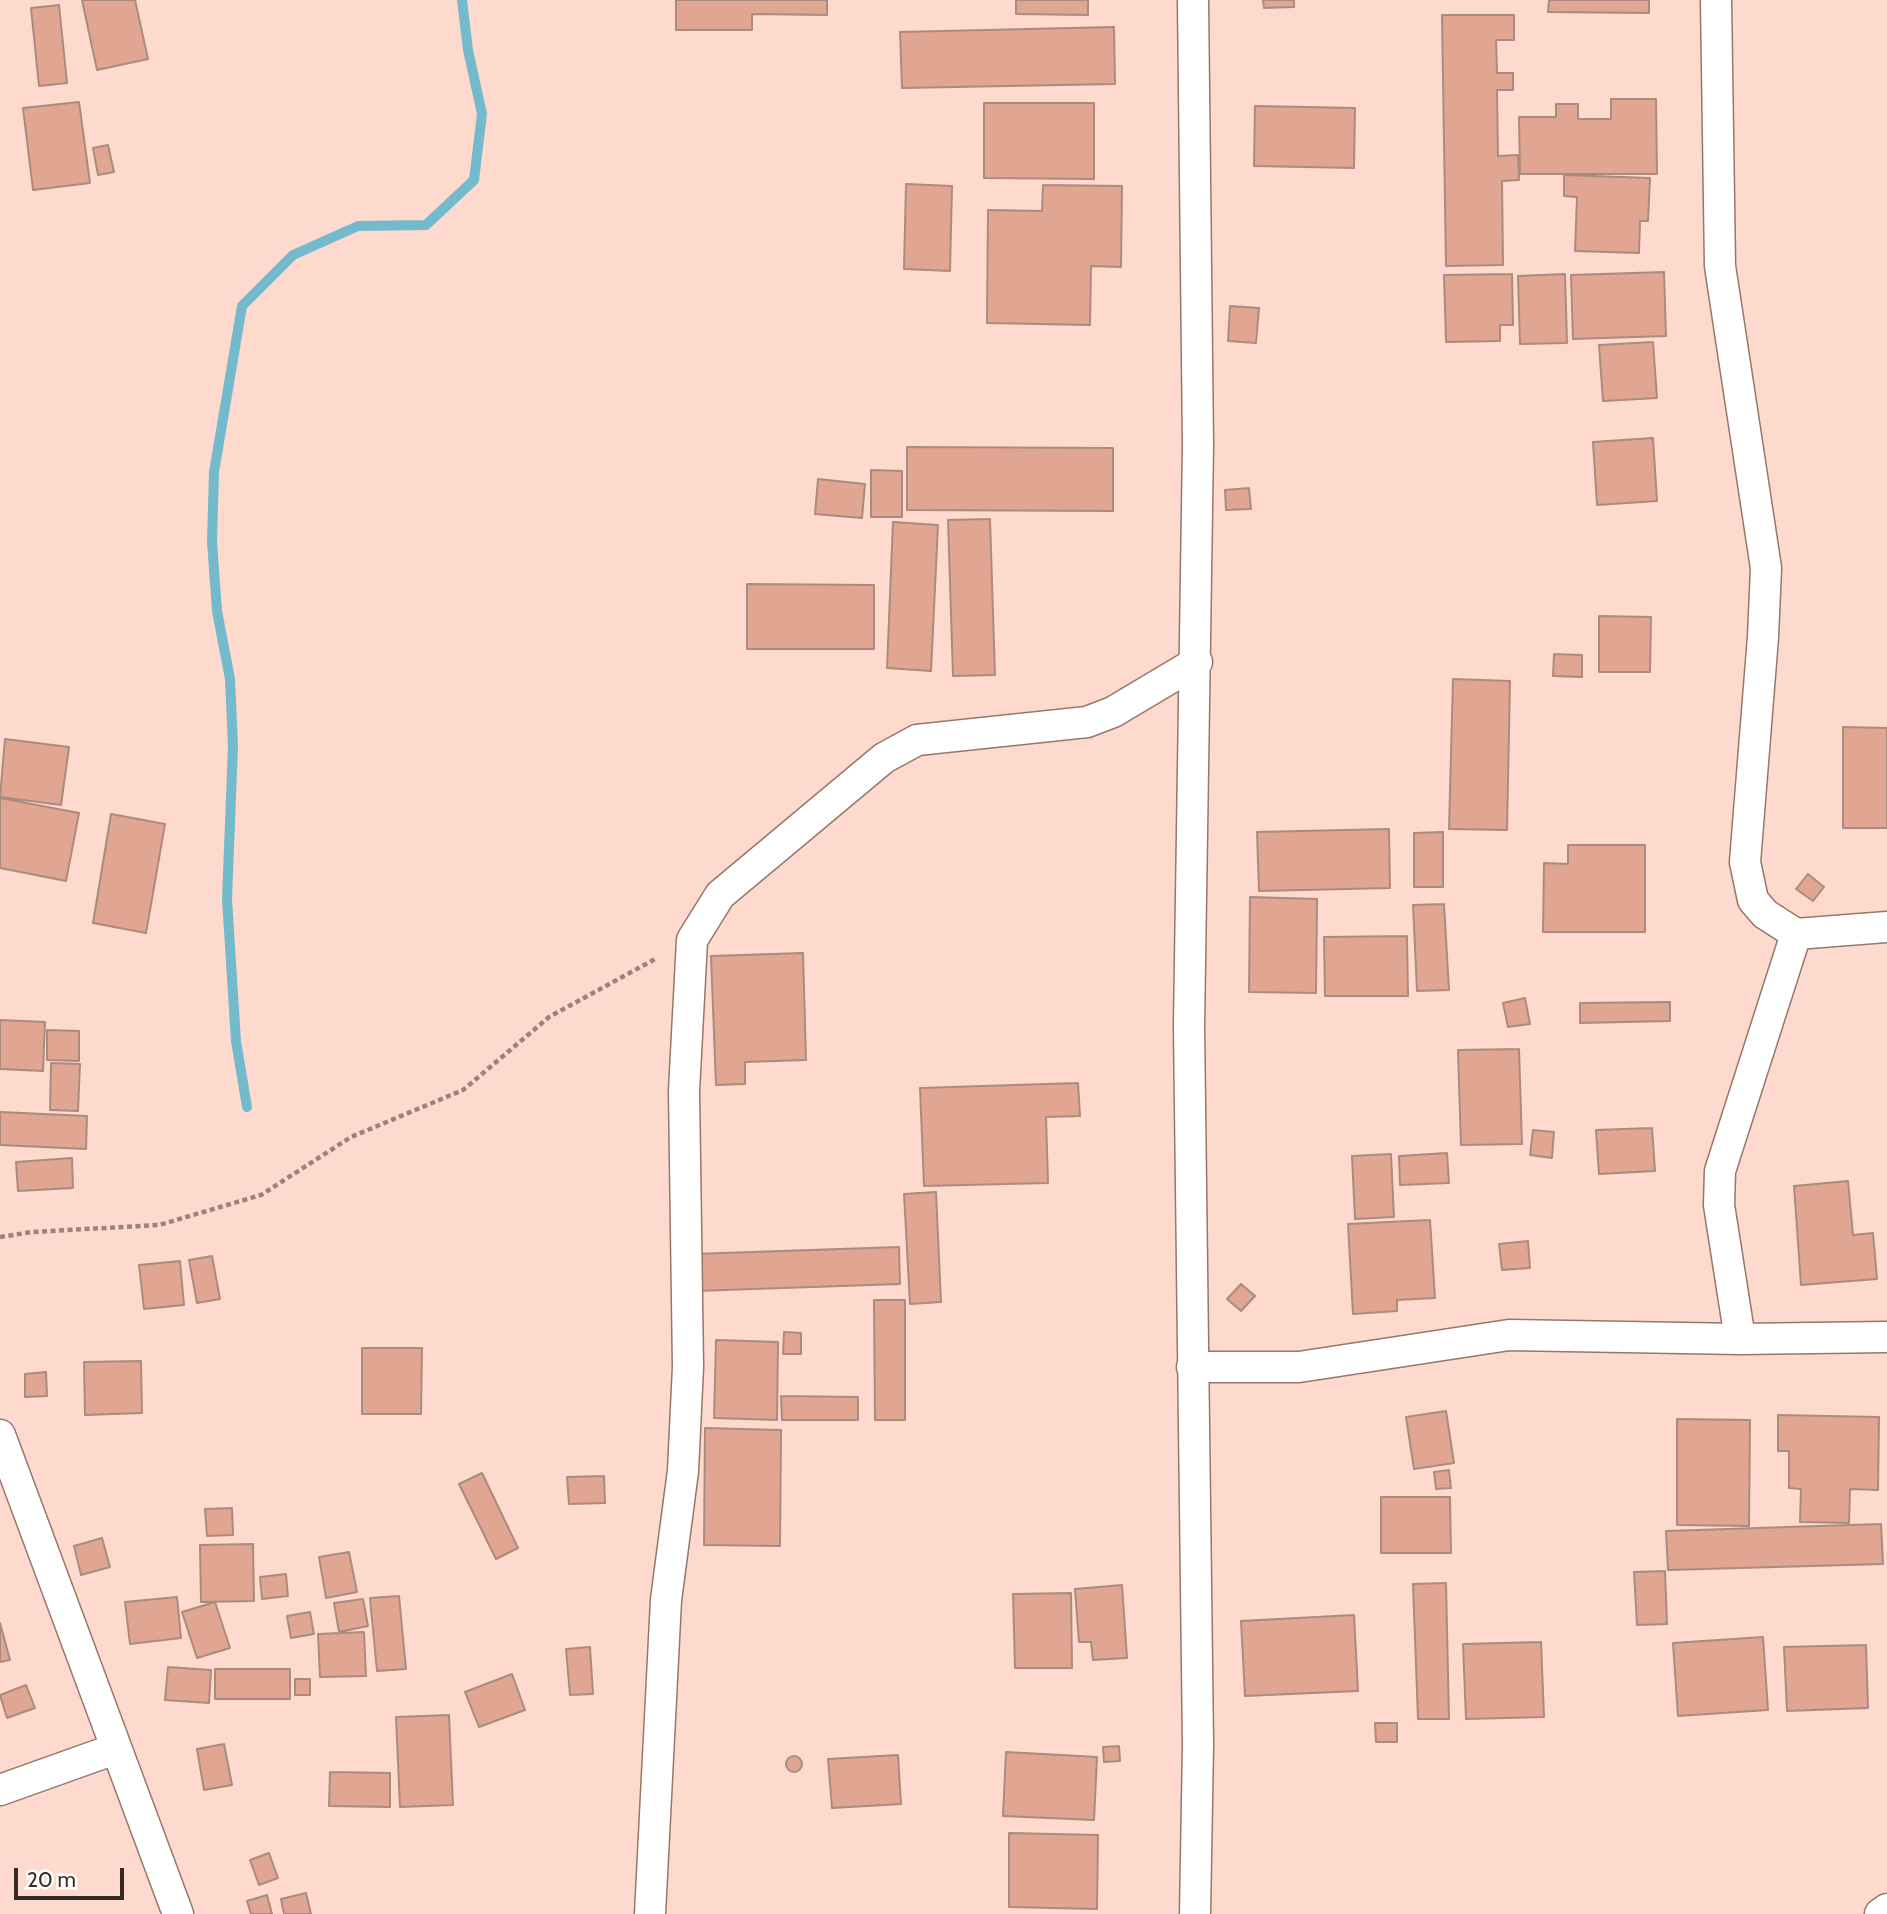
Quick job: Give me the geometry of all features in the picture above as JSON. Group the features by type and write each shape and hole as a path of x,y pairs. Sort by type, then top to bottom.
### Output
{"street":[{"path":"1193,0 1198,662 1189,1026 1198,1745 1195,1914"},
{"path":"1716,0 1720,266 1766,568 1745,862 1753,900 1765,914 1796,934 1887,927"},
{"path":"650,1914 666,1600 683,1471 688,1367 684,1091 692,940 720,895 884,758 917,740 1087,722 1113,712 1198,662"},
{"path":"1740,1339 1719,1205 1720,1171 1796,934"},
{"path":"1192,1367 1299,1367 1509,1335 1740,1339 1887,1337"},
{"path":"0,1435 178,1914"},
{"path":"0,1790 116,1749"},
{"path":"1880,1914 1887,1909"}],"path":[{"path":"0,1237 32,1232 159,1225 261,1195 351,1137 463,1090 549,1017 692,940"}],"building":[{"path":"82,0 135,0 148,59 97,70"},
{"path":"676,0 827,0 827,15 752,14 752,30 676,30"},
{"path":"1016,0 1088,0 1088,15 1016,14"},
{"path":"1263,0 1294,0 1294,7 1264,8"},
{"path":"1549,0 1649,0 1649,13 1548,12"},
{"path":"59,5 67,83 39,86 31,8"},
{"path":"1442,15 1514,15 1514,40 1496,40 1497,73 1513,73 1513,90 1497,90 1498,156 1518,155 1519,180 1502,181 1503,265 1446,266"},
{"path":"1114,27 1115,84 902,88 900,32"},
{"path":"1611,99 1656,99 1657,174 1520,174 1519,117 1556,117 1556,104 1578,104 1578,119 1611,119"},
{"path":"79,102 90,183 33,190 23,108"},
{"path":"984,103 1094,103 1094,179 984,178"},
{"path":"1255,106 1355,108 1354,168 1254,166"},
{"path":"108,145 114,172 98,175 93,148"},
{"path":"1564,175 1650,178 1648,221 1640,221 1639,253 1575,251 1577,197 1564,196"},
{"path":"906,184 952,186 950,271 904,269"},
{"path":"1043,185 1122,186 1121,267 1091,266 1090,325 987,323 988,210 1042,211"},
{"path":"1664,272 1666,336 1573,339 1571,275"},
{"path":"1512,274 1513,325 1500,325 1500,341 1446,342 1444,275"},
{"path":"1565,274 1567,343 1520,344 1518,276"},
{"path":"1230,306 1259,308 1256,343 1228,341"},
{"path":"1653,342 1657,398 1603,401 1599,345"},
{"path":"1653,438 1657,501 1597,505 1593,442"},
{"path":"907,447 1113,448 1113,511 907,510"},
{"path":"871,470 902,471 902,517 871,517"},
{"path":"818,479 865,484 862,518 815,514"},
{"path":"1249,488 1251,509 1226,510 1225,490"},
{"path":"990,519 995,675 953,676 948,520"},
{"path":"893,522 938,525 931,671 887,668"},
{"path":"747,584 874,585 874,649 747,649"},
{"path":"1599,616 1651,617 1650,672 1599,672"},
{"path":"1554,654 1582,655 1582,677 1553,676"},
{"path":"1453,679 1510,681 1507,830 1449,829"},
{"path":"1843,727 1887,728 1887,828 1843,828"},
{"path":"5,739 69,747 61,805 0,797"},
{"path":"0,798 79,813 66,881 0,868"},
{"path":"111,814 165,824 146,933 93,923"},
{"path":"1389,829 1390,888 1259,891 1257,832"},
{"path":"1443,832 1443,887 1414,887 1414,833"},
{"path":"1568,845 1645,845 1645,932 1543,932 1544,863 1568,864"},
{"path":"1808,874 1824,887 1813,901 1796,889"},
{"path":"1250,897 1317,899 1316,993 1249,992"},
{"path":"1444,904 1449,990 1417,991 1413,905"},
{"path":"1407,936 1408,996 1325,996 1324,937"},
{"path":"803,953 806,1060 745,1062 745,1084 716,1085 711,956"},
{"path":"1525,998 1530,1024 1508,1027 1503,1003"},
{"path":"1670,1002 1670,1021 1580,1023 1580,1003"},
{"path":"0,1020 45,1022 43,1071 0,1069"},
{"path":"47,1030 79,1031 79,1061 47,1060"},
{"path":"1519,1049 1522,1144 1461,1145 1458,1050"},
{"path":"51,1063 80,1064 78,1111 50,1110"},
{"path":"1078,1083 1080,1116 1046,1117 1048,1183 924,1186 920,1088"},
{"path":"0,1112 87,1116 86,1149 0,1145"},
{"path":"1652,1128 1655,1171 1599,1174 1596,1130"},
{"path":"1533,1130 1554,1132 1552,1158 1530,1155"},
{"path":"1447,1153 1449,1183 1400,1185 1399,1156"},
{"path":"1391,1154 1394,1217 1355,1219 1352,1156"},
{"path":"72,1158 73,1188 18,1191 16,1162"},
{"path":"1848,1181 1853,1235 1873,1233 1877,1279 1801,1285 1794,1186"},
{"path":"936,1192 941,1302 910,1304 904,1194"},
{"path":"1430,1220 1435,1298 1397,1300 1397,1311 1353,1314 1348,1224"},
{"path":"1528,1241 1530,1268 1502,1270 1499,1244"},
{"path":"899,1247 900,1284 695,1291 693,1254"},
{"path":"212,1256 220,1299 197,1303 189,1260"},
{"path":"180,1261 184,1305 144,1309 139,1265"},
{"path":"1241,1284 1255,1296 1241,1311 1227,1299"},
{"path":"874,1300 905,1300 905,1420 875,1420"},
{"path":"784,1332 801,1333 801,1354 783,1354"},
{"path":"716,1340 778,1342 777,1420 714,1418"},
{"path":"362,1348 422,1348 421,1414 362,1414"},
{"path":"141,1361 142,1413 85,1415 84,1362"},
{"path":"46,1372 47,1396 25,1397 25,1374"},
{"path":"781,1396 858,1397 858,1420 782,1420"},
{"path":"1446,1411 1454,1463 1414,1469 1406,1417"},
{"path":"1778,1415 1879,1417 1878,1490 1850,1489 1849,1523 1800,1522 1801,1489 1789,1488 1789,1451 1778,1451"},
{"path":"1677,1419 1750,1420 1749,1526 1677,1525"},
{"path":"705,1428 781,1430 780,1546 704,1545"},
{"path":"1449,1470 1451,1488 1436,1489 1434,1472"},
{"path":"482,1473 518,1548 496,1559 459,1484"},
{"path":"604,1476 605,1503 569,1504 567,1477"},
{"path":"1381,1497 1450,1497 1451,1553 1381,1553"},
{"path":"232,1508 233,1535 207,1536 205,1509"},
{"path":"1881,1524 1883,1564 1668,1570 1666,1531"},
{"path":"102,1538 110,1567 81,1575 74,1546"},
{"path":"253,1544 254,1601 201,1602 200,1545"},
{"path":"349,1552 357,1592 326,1598 319,1557"},
{"path":"1665,1571 1667,1624 1637,1625 1634,1572"},
{"path":"286,1574 288,1596 262,1599 260,1577"},
{"path":"1446,1583 1449,1719 1418,1719 1413,1584"},
{"path":"1122,1585 1127,1658 1093,1660 1091,1642 1079,1642 1075,1589"},
{"path":"1071,1593 1072,1668 1015,1668 1013,1594"},
{"path":"399,1596 406,1669 377,1671 370,1598"},
{"path":"177,1597 181,1638 130,1644 125,1602"},
{"path":"363,1599 368,1626 339,1632 334,1603"},
{"path":"215,1602 230,1648 197,1658 182,1612"},
{"path":"310,1612 314,1634 291,1638 287,1616"},
{"path":"1354,1615 1358,1691 1245,1696 1241,1621"},
{"path":"0,1623 10,1660 0,1662"},
{"path":"364,1632 366,1676 320,1677 318,1634"},
{"path":"1763,1637 1768,1710 1678,1716 1673,1643"},
{"path":"1541,1642 1544,1717 1466,1719 1463,1644"},
{"path":"1866,1645 1868,1708 1787,1711 1784,1647"},
{"path":"590,1647 593,1694 570,1695 566,1649"},
{"path":"168,1667 211,1670 209,1703 165,1700"},
{"path":"215,1669 290,1669 290,1699 215,1699"},
{"path":"512,1674 525,1710 479,1727 465,1692"},
{"path":"295,1679 310,1679 310,1695 295,1695"},
{"path":"26,1685 35,1708 7,1718 0,1695"},
{"path":"449,1715 453,1805 400,1807 396,1717"},
{"path":"1375,1723 1397,1723 1397,1742 1376,1742"},
{"path":"224,1744 232,1785 204,1790 197,1749"},
{"path":"1119,1746 1120,1761 1104,1762 1103,1747"},
{"path":"1006,1752 1097,1757 1094,1820 1003,1816"},
{"path":"898,1755 901,1804 832,1808 828,1759"},
{"path":"791,1756 797,1756 802,1764 800,1770 791,1772 786,1767 786,1761"},
{"path":"330,1772 390,1773 390,1807 329,1806"},
{"path":"1009,1833 1098,1835 1097,1909 1009,1907"},
{"path":"269,1853 278,1878 259,1885 250,1860"},
{"path":"306,1893 311,1914 284,1914 281,1899"},
{"path":"267,1895 272,1914 251,1914 247,1901"}],"waterway":[{"path":"247,1107 236,1041 227,899 233,746 230,679 217,611 212,542 214,472 242,306 293,255 358,226 426,225 474,180 482,114 468,50 462,0"}]}
